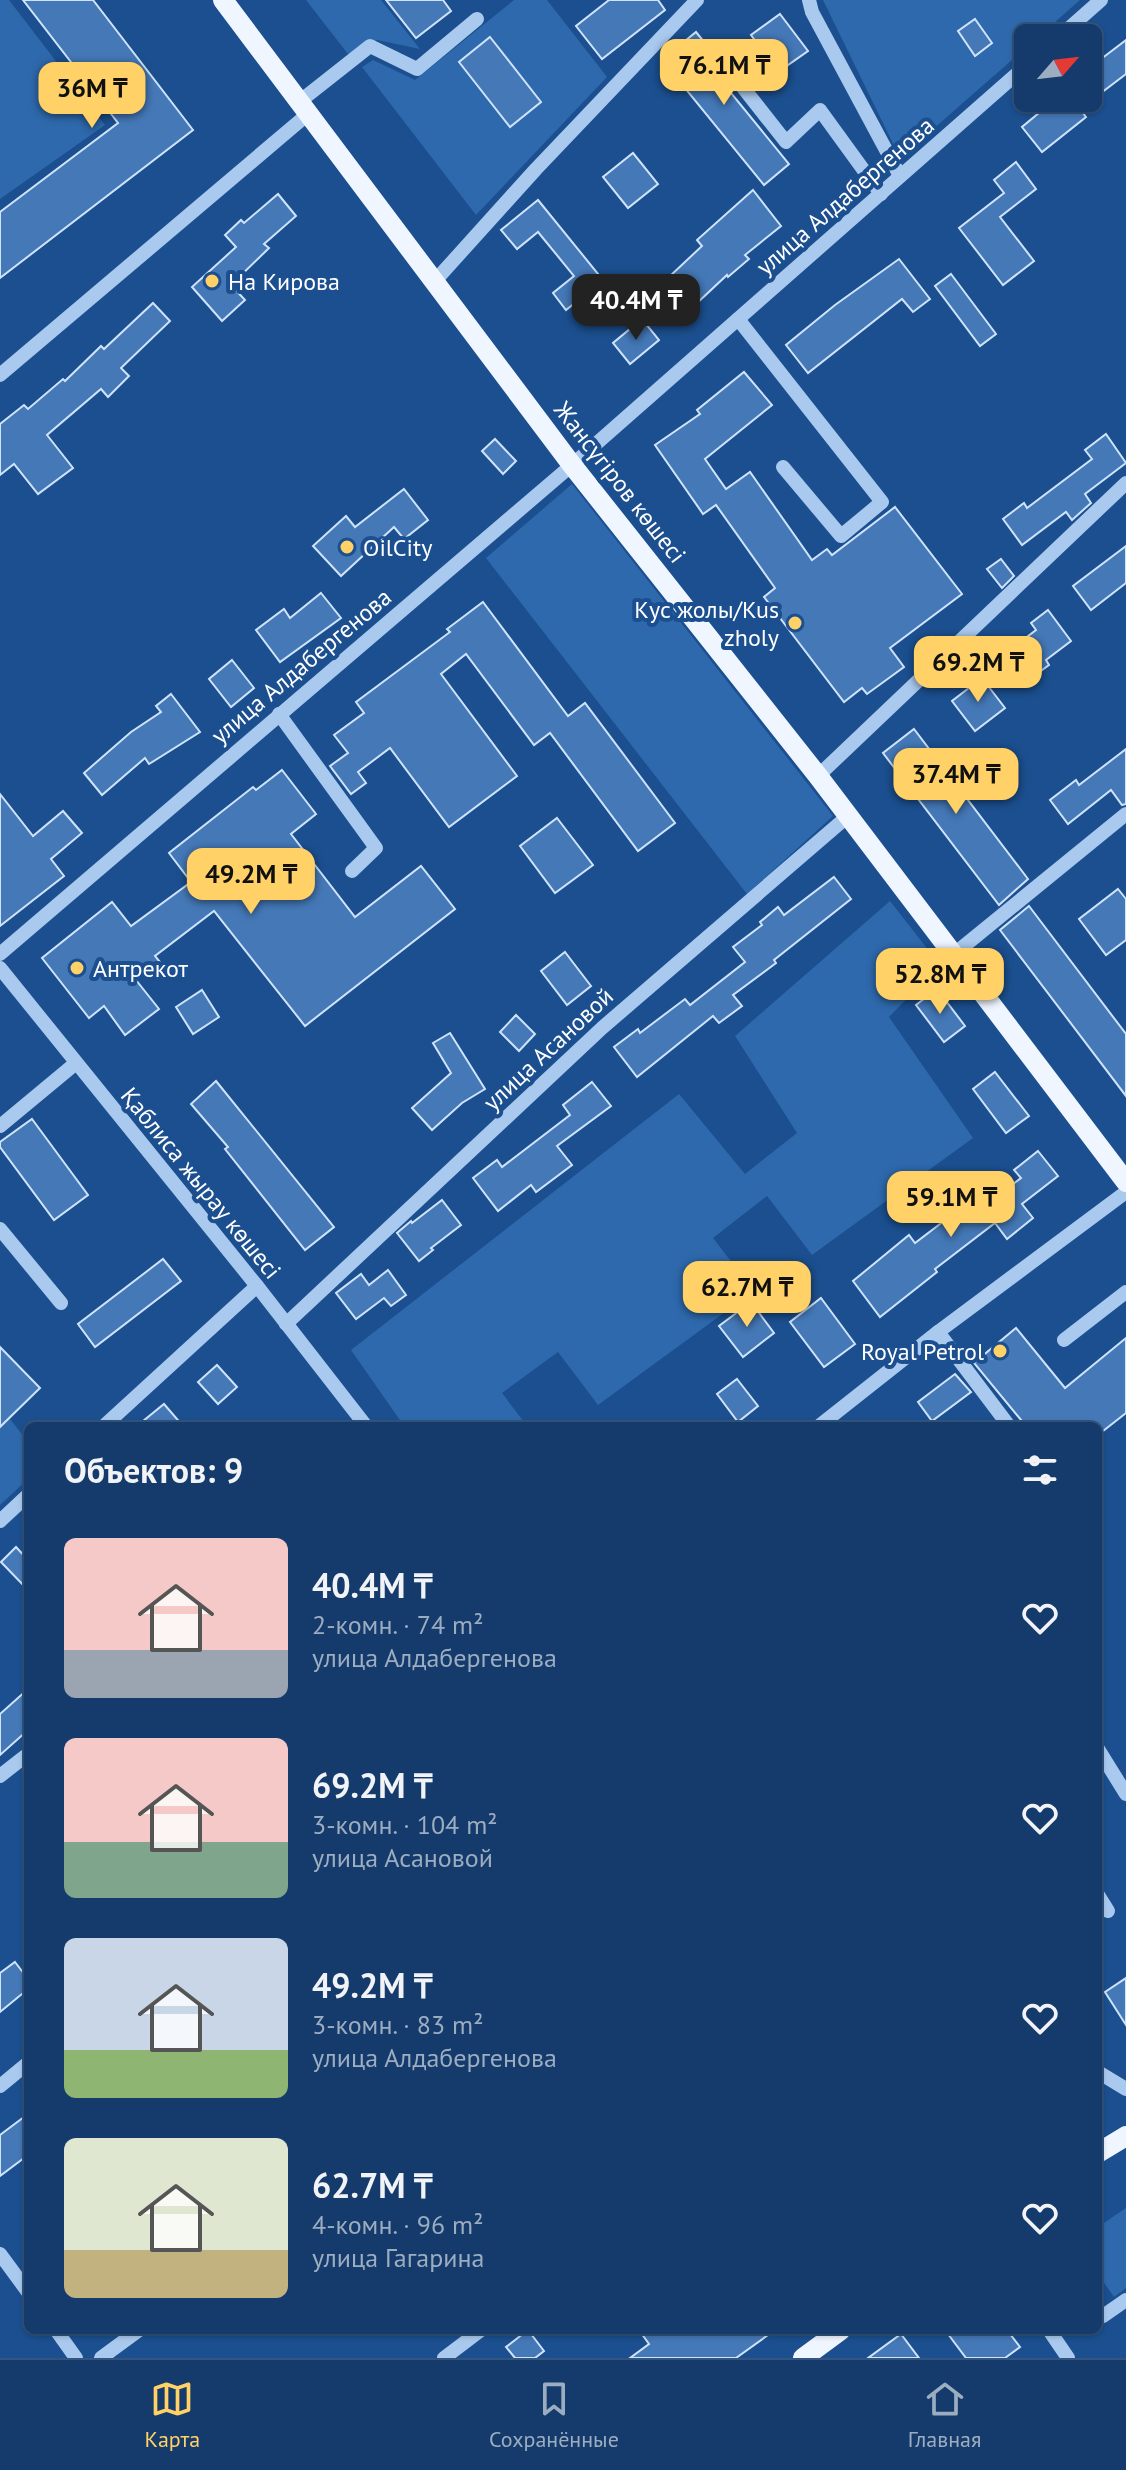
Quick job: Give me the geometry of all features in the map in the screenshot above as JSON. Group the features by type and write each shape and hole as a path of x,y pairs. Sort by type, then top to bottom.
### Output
{"main road":[{"name":"Жансүгіров көшесі","path":"223,0 572,465 818,776 1126,1182"},
{"path":"1102,2151 1126,2136"},
{"path":"803,2358 836,2334"}],"street":[{"path":"434,282 536,169 697,0"},
{"path":"809,0 812,12 900,176"},
{"path":"1074,24 1101,0"},
{"path":"0,375 304,108 370,46 417,69 477,19"},
{"path":"730,71 786,142 820,110 881,194"},
{"name":"улица Алдабергенова","path":"0,954 572,465 1014,76"},
{"path":"738,319 882,502 841,536 783,467"},
{"path":"818,776 1126,483"},
{"path":"279,714 376,848 352,871"},
{"path":"953,955 1126,814"},
{"name":"улица Асановой","path":"286,1324 602,1028 848,816"},
{"name":"Қаблиса жырау көшесі","path":"0,968 363,1422"},
{"path":"0,1126 76,1063"},
{"path":"824,1422 938,1332 1126,1192"},
{"path":"0,1229 61,1303"},
{"path":"108,1422 257,1286"},
{"path":"1064,1340 1125,1293"},
{"path":"938,1332 1006,1422"},
{"path":"0,1521 24,1499"},
{"path":"1102,1755 1126,1794"},
{"path":"0,1776 24,1757"},
{"path":"1102,1901 1108,1911"},
{"path":"0,2086 24,2066"},
{"path":"1102,2074 1126,2089"},
{"path":"0,2254 24,2287"},
{"path":"1103,2316 1126,2300"},
{"path":"59,2334 76,2358"},
{"path":"101,2358 134,2334"},
{"path":"444,2358 476,2334"},
{"path":"1052,2334 1068,2358"}],"shaded area":[{"path":"0,0 9,0 105,125 0,199"},
{"path":"306,0 381,0 420,49 377,40 348,54"},
{"path":"514,0 547,0 607,77 476,215 362,67 373,60 415,80"},
{"path":"823,0 1080,0 1053,24 1014,24 1014,58 900,158"},
{"path":"572,484 833,816 747,894 486,558"},
{"path":"890,901 940,965 889,1017 973,1138 812,1255 767,1196 713,1238 754,1291 598,1405 558,1352 502,1393 524,1422 401,1422 351,1350 679,1094 745,1174 797,1133 735,1036"},
{"path":"0,1406 24,1437 24,1483 0,1505"},
{"path":"1126,2208 1126,2288 1114,2297 1102,2280 1102,2224"}],"building":[{"path":"23,0 93,0 193,130 0,278 0,212 118,123"},
{"path":"386,0 443,0 451,11 416,38"},
{"path":"609,0 658,0 665,10 602,59 576,26"},
{"path":"780,14 808,51 778,72 751,35"},
{"path":"975,19 992,43 975,56 958,31"},
{"path":"696,32 722,64 713,71 789,164 764,185 662,60"},
{"path":"490,37 541,102 510,127 459,62"},
{"path":"1126,40 1126,74 1102,92 1102,58"},
{"path":"1040,112 1082,112 1086,117 1042,152 1022,127"},
{"path":"633,153 658,184 628,208 603,177"},
{"path":"1016,162 1036,189 1000,217 1034,261 1003,285 959,228 1004,193 994,180"},
{"path":"753,190 781,226 745,255 749,259 696,304 670,276 702,246 697,240"},
{"path":"278,194 296,216 264,244 269,248 231,285 245,300 222,321 192,287 236,247 225,235"},
{"path":"538,200 603,280 566,310 553,293 574,276 538,232 517,249 501,230"},
{"path":"899,259 930,299 913,312 902,299 808,373 786,345"},
{"path":"951,274 996,334 980,346 935,286"},
{"path":"153,303 170,321 121,368 129,376 108,397 101,389 47,435 73,468 38,494 14,464 0,475 0,424 24,405 28,409 63,379 65,381"},
{"path":"642,319 659,340 630,364 613,343"},
{"path":"744,372 772,405 705,459 726,489 750,472 812,560 827,549 832,555 895,507 962,594 890,648 904,667 867,694 862,688 844,702 764,597 775,588 716,505 703,514 655,445 700,414 697,410"},
{"path":"1106,434 1126,463 1085,494 1091,503 1072,520 1066,512 1022,545 1003,519 1024,503 1027,508 1092,459 1085,450"},
{"path":"495,439 516,461 503,474 482,451"},
{"path":"404,489 428,520 404,539 394,527 341,576 313,546 346,516 355,527"},
{"path":"1126,546 1126,583 1091,610 1073,586"},
{"path":"1001,559 1014,576 1002,588 987,569"},
{"path":"321,593 341,618 280,662 256,630 284,609 290,618"},
{"path":"483,602 568,716 585,703 675,823 638,851 550,733 534,745 466,654 441,674 517,776 449,827 390,748 358,772 366,783 351,794 330,766 348,753 334,735 364,713 356,702 450,632 447,629"},
{"path":"1048,610 1071,641 1046,660 1049,665 1031,678 1010,650 1036,630 1031,623"},
{"path":"232,660 254,688 231,707 209,679"},
{"path":"982,678 1005,708 975,731 952,701"},
{"path":"171,694 200,732 149,764 145,758 102,795 84,773 131,732 161,712 156,706"},
{"path":"914,729 1028,879 999,905 883,753"},
{"path":"1126,749 1126,804 1122,805 1111,790 1068,824 1050,800 1076,780 1079,785"},
{"path":"282,770 316,814 291,834 355,917 421,866 455,909 305,1026 214,911 155,956 160,962 136,980 159,1009 125,1035 104,1006 89,1018 42,958 112,902 131,926 191,882 169,853 253,787 256,790"},
{"path":"0,794 33,836 63,811 82,833 51,859 64,876 0,926"},
{"path":"557,818 593,865 555,893 520,846"},
{"path":"834,877 851,899 733,995 742,1006 719,1023 713,1016 637,1077 614,1047 638,1029 640,1033 685,999 690,1005 745,962 733,947 762,925 760,922 778,907 784,915"},
{"path":"1118,889 1126,899 1126,940 1106,955 1079,919"},
{"path":"1029,906 1126,1034 1126,1096 1000,930"},
{"path":"565,952 591,986 567,1005 541,971"},
{"path":"937,989 965,1026 944,1042 916,1005"},
{"path":"202,990 219,1017 193,1034 176,1007"},
{"path":"516,1015 535,1034 519,1051 500,1032"},
{"path":"450,1033 485,1089 462,1103 432,1130 412,1108 451,1073 433,1043"},
{"path":"995,1072 1029,1116 1006,1133 973,1089"},
{"path":"216,1081 334,1227 305,1250 225,1149 228,1147 191,1104"},
{"path":"592,1082 611,1106 557,1146 572,1165 536,1192 531,1185 498,1211 473,1178 497,1160 502,1167 570,1115 563,1105"},
{"path":"32,1119 88,1195 54,1220 0,1147 0,1142"},
{"path":"1038,1151 1058,1176 1022,1204 1033,1218 1007,1239 995,1223 880,1317 853,1281 909,1235 915,1243 961,1208 969,1218 1021,1178 1014,1170"},
{"path":"442,1200 461,1225 419,1261 397,1233"},
{"path":"163,1259 181,1281 95,1347 78,1324"},
{"path":"388,1270 406,1295 391,1306 384,1298 356,1319 336,1293 361,1274 369,1285"},
{"path":"821,1298 855,1344 824,1367 790,1322"},
{"path":"751,1302 774,1333 743,1357 719,1326"},
{"path":"1016,1328 1065,1388 1126,1338 1126,1413 1102,1432 1102,1422 1023,1422 974,1363"},
{"path":"0,1347 40,1388 0,1427"},
{"path":"217,1365 237,1387 218,1404 198,1382"},
{"path":"955,1374 971,1392 932,1421 918,1402"},
{"path":"737,1379 758,1406 738,1422 717,1394"},
{"path":"164,1404 180,1422 142,1422"},
{"path":"16,1547 24,1556 24,1586 1,1562"},
{"path":"24,1693 24,1734 0,1755 0,1714"},
{"path":"15,1962 24,1974 24,1992 0,2012 0,1973"},
{"path":"1126,1978 1126,2025 1105,1992"},
{"path":"24,2117 24,2158 0,2176 0,2135"},
{"path":"523,2334 531,2334 544,2351 535,2358 515,2358 506,2347"},
{"path":"642,2334 769,2334 736,2358 630,2358 649,2344"},
{"path":"901,2334 919,2358 868,2358"},
{"path":"948,2334 1010,2334 1020,2347 1005,2358 966,2358"}],"place":[{"name":"На Кирова","path":"212,281"},
{"name":"OilCity","path":"347,547"},
{"name":"Кус жолы/Kus zholy","path":"795,623"},
{"name":"Антрекот","path":"77,968"},
{"name":"Royal Petrol","path":"1000,1351"}]}
